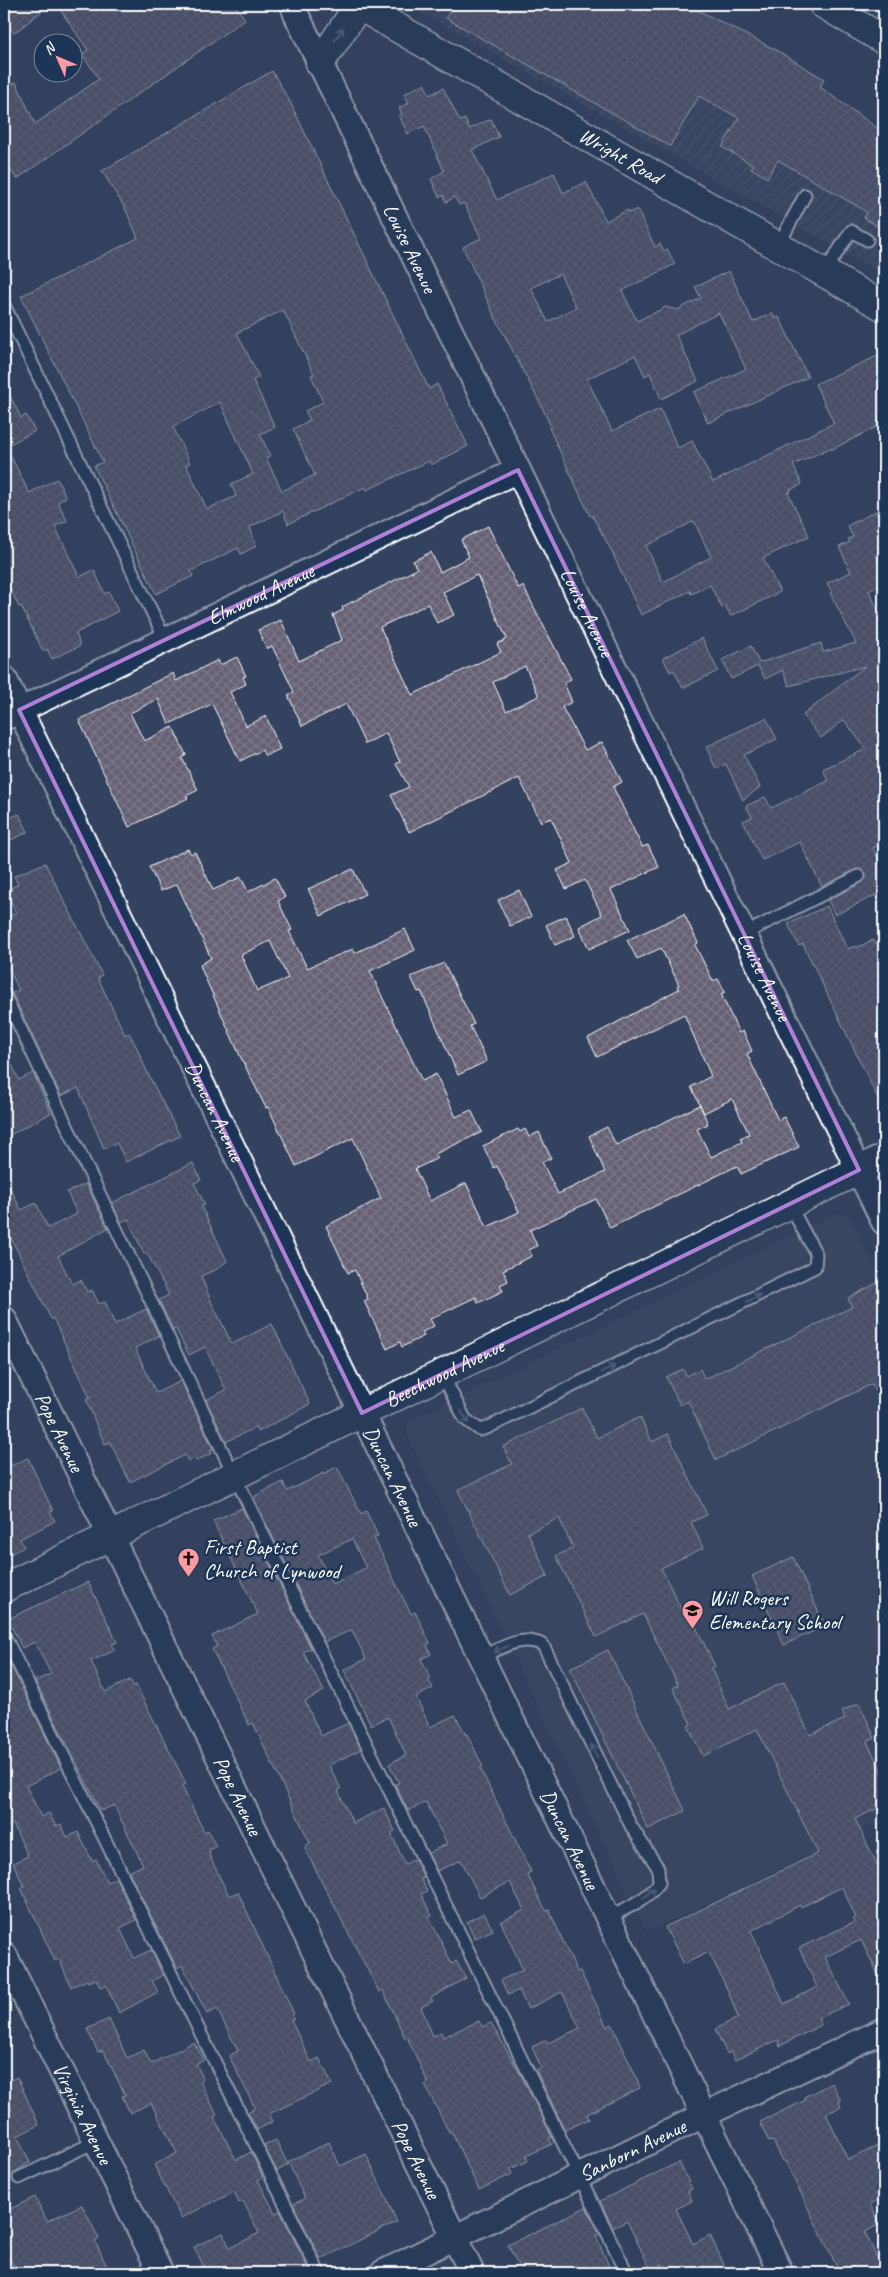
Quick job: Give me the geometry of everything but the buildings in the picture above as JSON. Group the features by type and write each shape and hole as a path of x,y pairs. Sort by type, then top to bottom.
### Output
{"main road":[{"path":"823,4 884,40"},
{"path":"320,63 357,5"},
{"name":"Wright Road","path":"357,5 884,307"},
{"name":"Beechwood Avenue","path":"4,1588 884,1158"}],"street":[{"name":"Louise Avenue","path":"293,4 884,1222"},
{"name":"Elmwood Avenue","path":"12,714 518,470"},
{"name":"Duncan Avenue","path":"4,678 12,714 362,1413 781,2273"},
{"name":"Pope Avenue","path":"4,1319 472,2273"},
{"name":"Virginia Avenue","path":"4,1954 160,2273"},
{"name":"Sanborn Avenue","path":"382,2273 580,2175 884,2030"}],"lane":[{"path":"778,246 805,195"},
{"path":"824,273 851,231 867,240"},
{"path":"4,306 165,639"},
{"path":"744,934 859,876"},
{"path":"4,994 234,1475 627,2273"},
{"path":"442,1374 465,1419 470,1425 480,1430 487,1428 814,1267 816,1254 789,1204"},
{"path":"4,1635 319,2273"},
{"path":"481,1657 524,1639 543,1645 631,1826 658,1868 659,1882 653,1891 636,1903 608,1918"},
{"path":"18,2178 95,2142"}],"highlighted area":[{"path":"518,470 859,1170 362,1413 19,710"}],"shaded area":[{"path":"407,4 686,4 776,50 824,79 821,88 881,131 884,127 884,275"},
{"name":"Will Rogers Elementary School","path":"837,1213 850,1217 884,1288 884,1837 882,1838 875,1824 647,1932 407,1434 407,1426 410,1421"}],"place":[{"name":"First Baptist Church of Lynwood","path":"188,1578"},
{"name":"Will Rogers Elementary School","path":"693,1629"}]}
